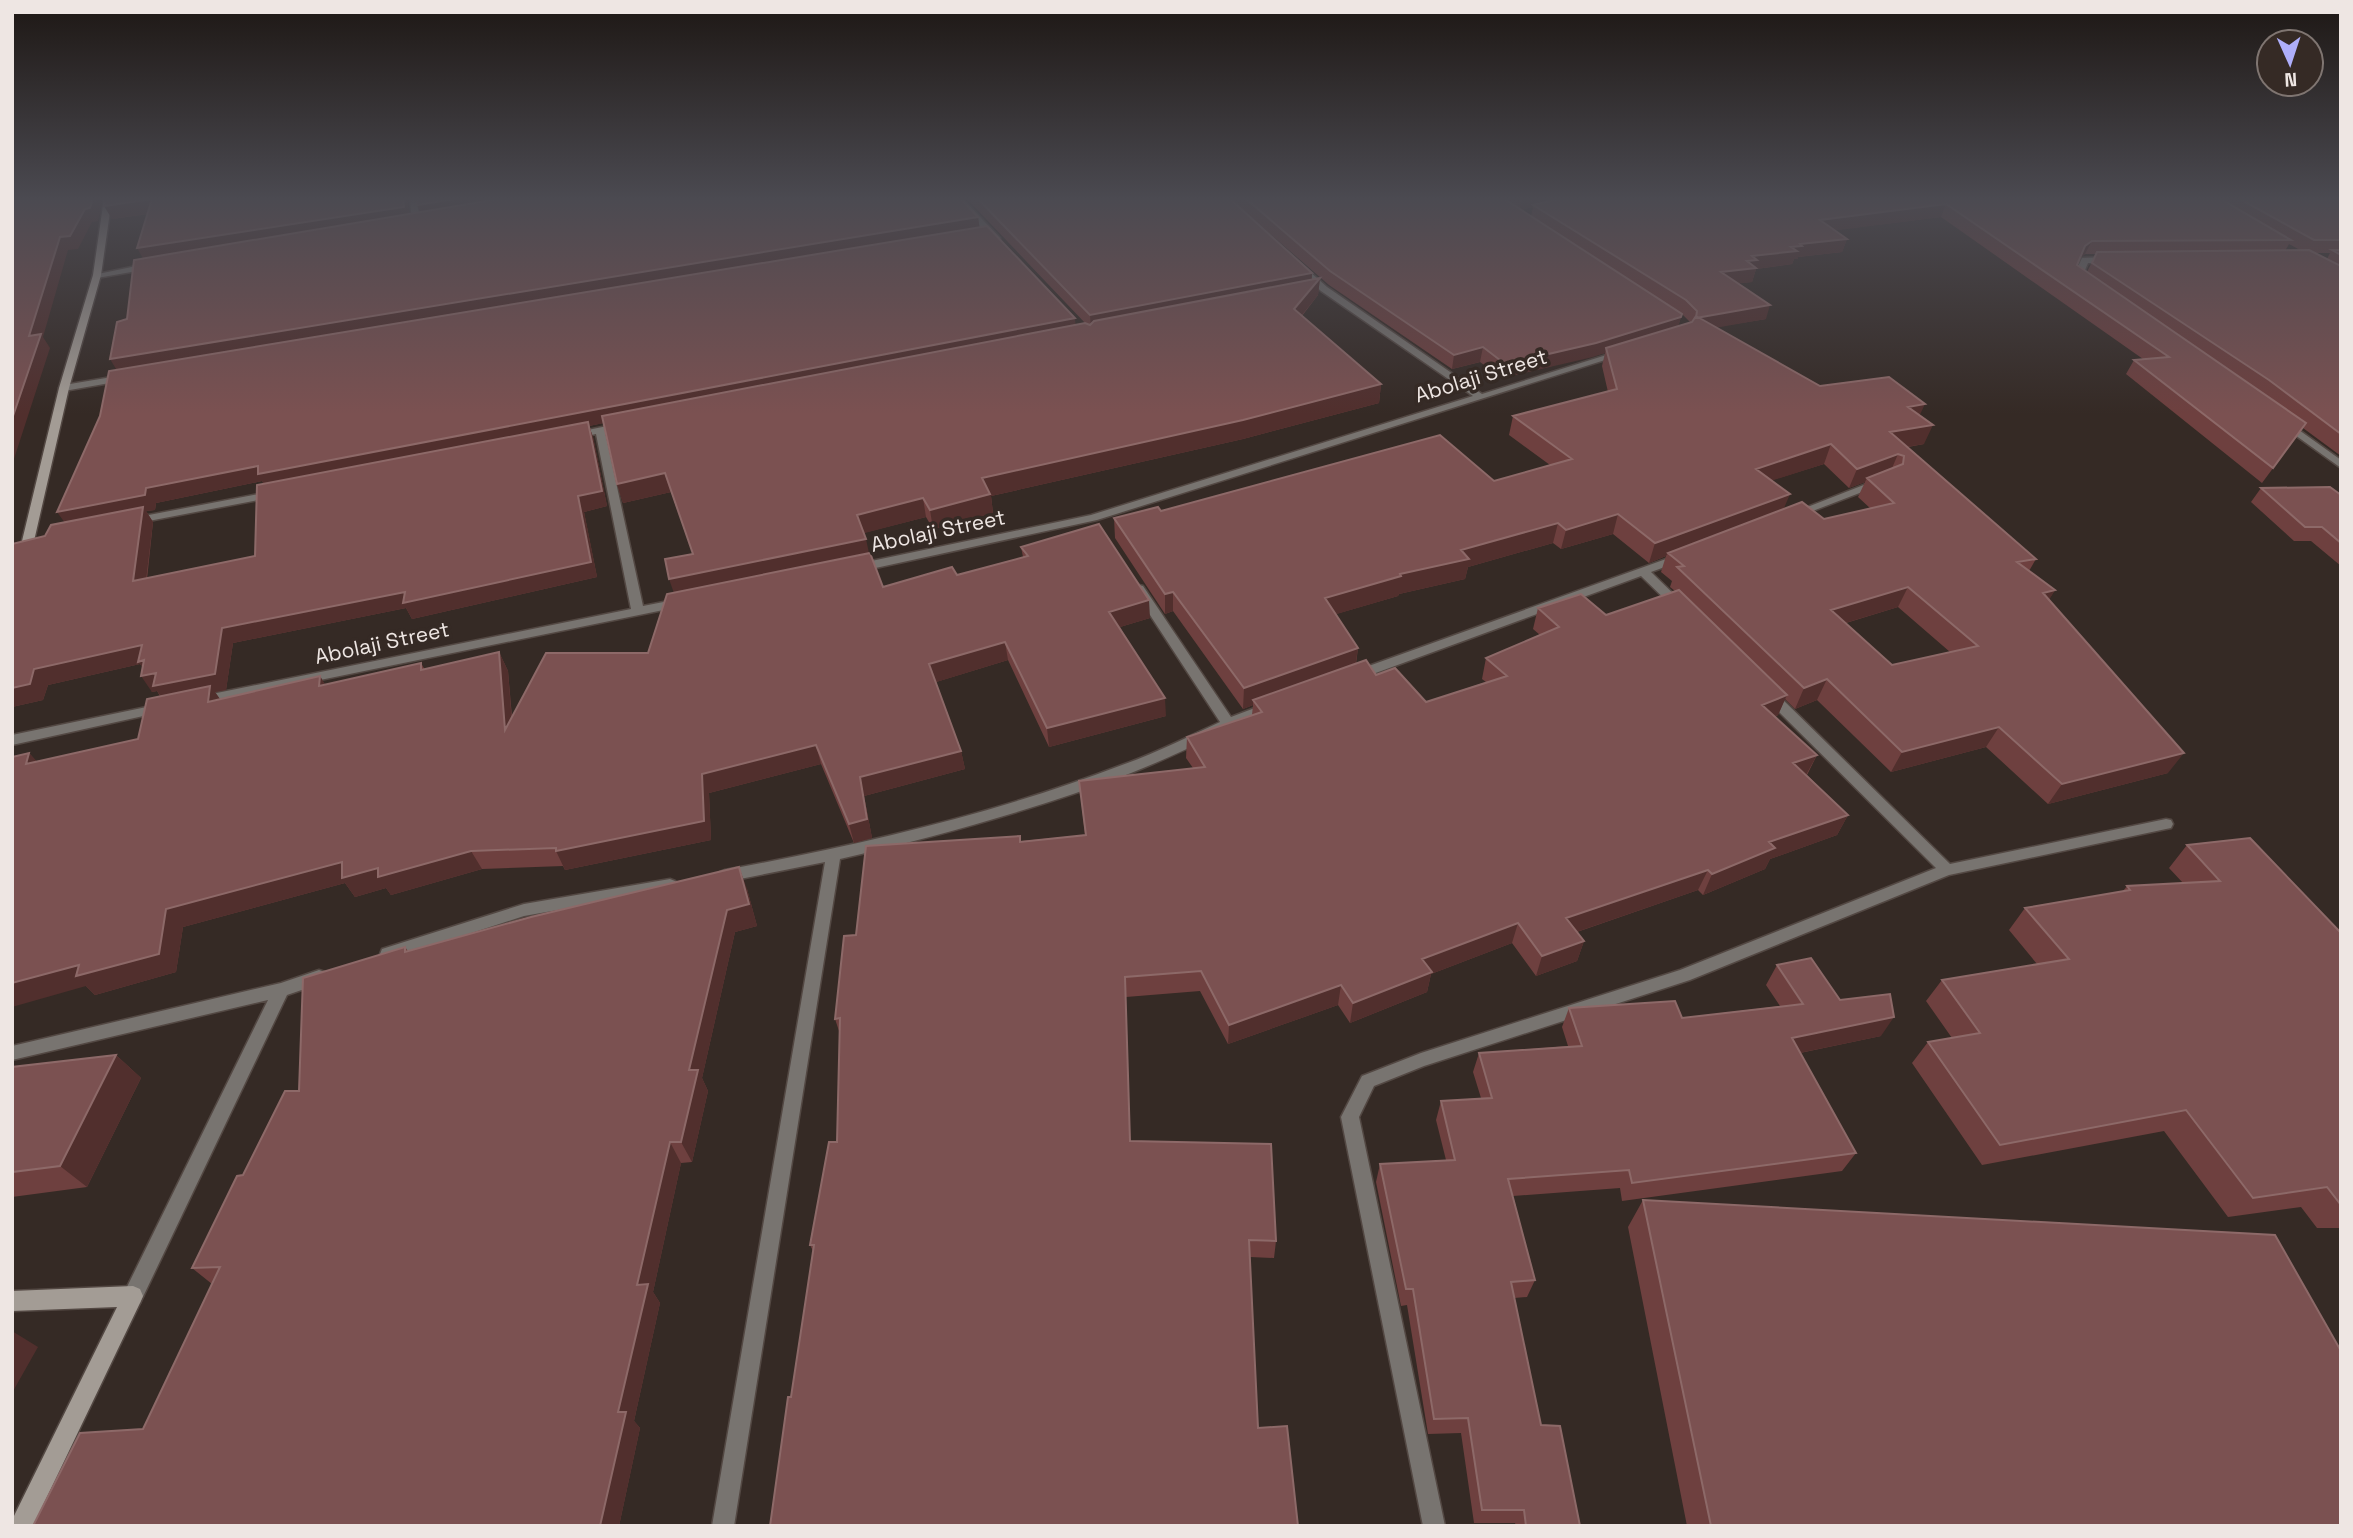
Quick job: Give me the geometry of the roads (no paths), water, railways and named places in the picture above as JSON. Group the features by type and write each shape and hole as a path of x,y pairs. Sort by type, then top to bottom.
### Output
{"street":[{"path":"28,541 64,388 98,270"},
{"path":"97,275 128,270"},
{"path":"1302,270 1324,289 1479,396"},
{"path":"2078,270 2077,278 2088,285"},
{"path":"1311,292 1324,289"},
{"name":"Abolaji Street","path":"837,572 1096,523 1479,396 1632,351"},
{"path":"64,388 132,377"},
{"path":"2275,416 2341,466"},
{"path":"561,438 628,425"},
{"path":"600,430 638,611"},
{"path":"1786,518 1889,478"},
{"path":"122,523 282,492"},
{"path":"12,544 42,538"},
{"path":"1344,680 1696,552"},
{"path":"1644,572 1693,620"},
{"path":"1130,575 1227,722"},
{"name":"Abolaji Street","path":"186,703 691,601"},
{"path":"1761,687 1947,870"},
{"path":"712,878 833,857 982,816 1128,769 1227,722 1279,704"},
{"path":"12,740 172,706"},
{"path":"1434,1526 1350,1117 1368,1081 1421,1060 1684,975 1947,870 2166,824"},
{"path":"723,1526 833,857"},
{"path":"370,960 524,910 685,882"},
{"path":"12,1053 281,990 332,973"},
{"path":"21,1526 281,990"},
{"path":"12,1301 133,1296"}]}
